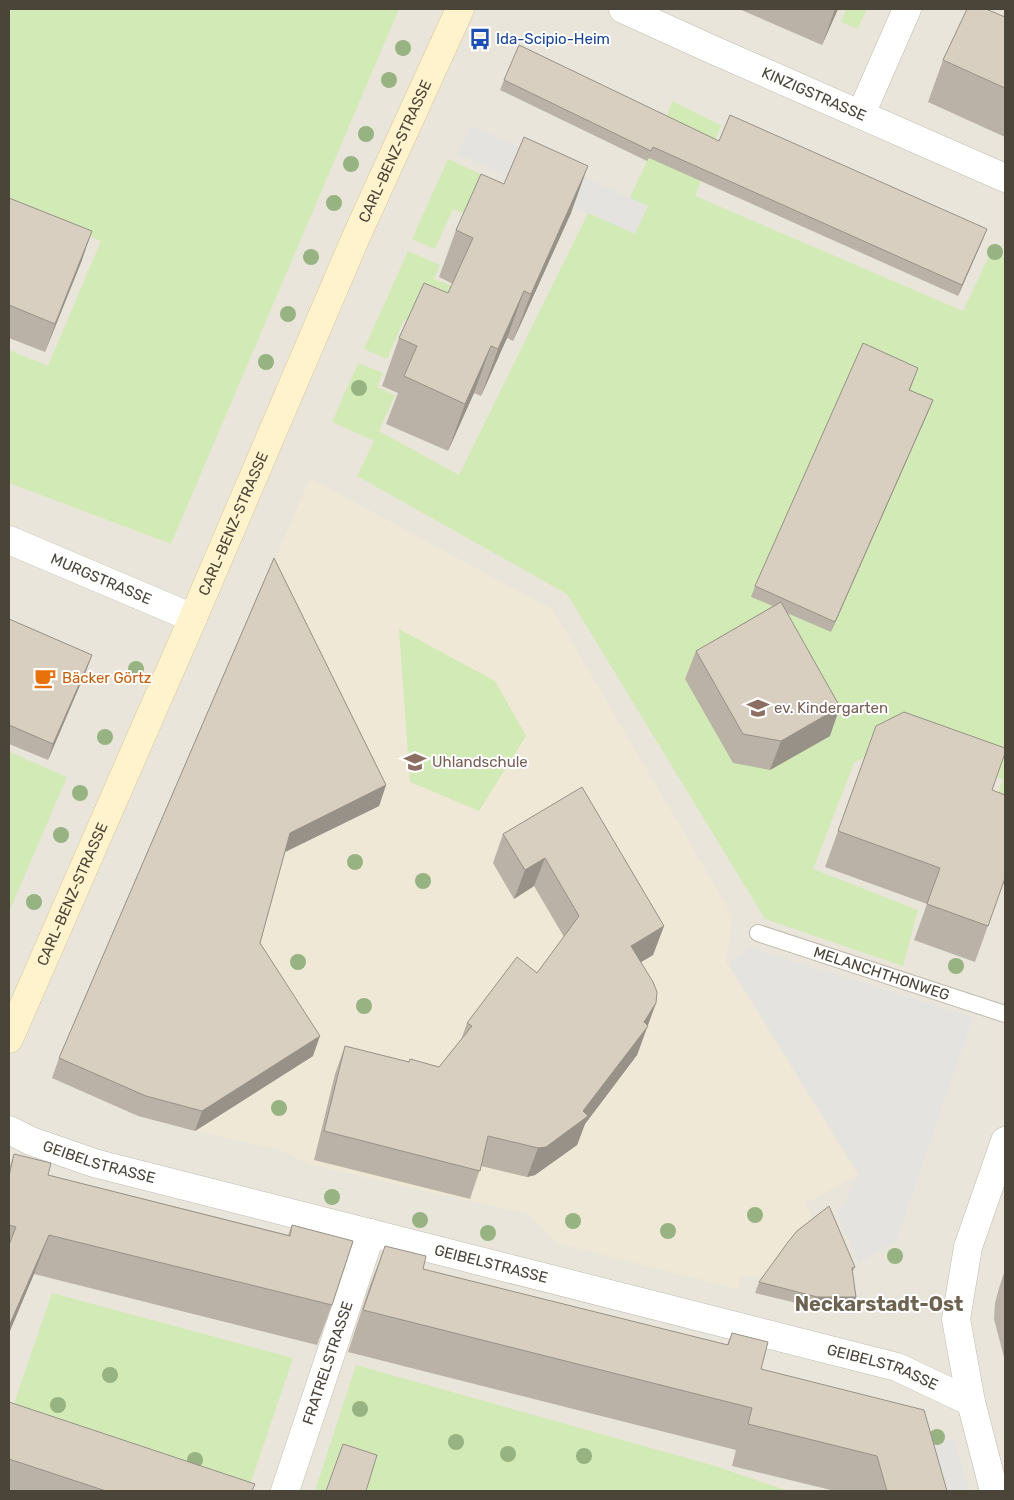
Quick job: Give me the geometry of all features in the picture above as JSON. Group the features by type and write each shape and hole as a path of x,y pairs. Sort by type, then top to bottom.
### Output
{"street":[{"name":"CARL-BENZ-STRASSE","path":"9,1039 193,618 356,237 460,9"},
{"name":"KINZIGSTRASSE","path":"623,9 1005,178"},
{"path":"861,114 907,9"},
{"name":"MURGSTRASSE","path":"9,540 193,618"},
{"name":"GEIBELSTRASSE","path":"10,1131 31,1141 94,1163 896,1367 971,1402"},
{"path":"994,1491 971,1402 956,1319 968,1247 1005,1141"},
{"name":"FRATRELSTRASSE","path":"285,1491 371,1234"}],"lane":[{"name":"MELANCHTHONWEG","path":"758,933 1005,1014"}],"shaded area":[{"path":"9,9 1005,9 1005,1491 9,1491"},
{"path":"471,125 648,206 635,234 458,154"},
{"name":"Uhlandschule","path":"310,478 553,610 732,915 726,962 858,1175 805,1204 816,1226 769,1277 741,1276 738,1289 557,1243 529,1214 312,1165 277,1149 138,1116 52,1078"},
{"path":"751,948 973,1017 897,1239 859,1264 837,1215 859,1175 728,962"},
{"path":"954,1438 969,1491 939,1491 926,1446"}],"green space":[{"path":"9,9 399,9 171,544 9,483 9,350 48,366 101,241 9,204"},
{"path":"846,9 867,9 858,29 841,22"},
{"path":"672,101 721,125 695,196 963,311 993,248 1005,259 1005,828 987,822 1003,779 890,742 854,763 813,869 918,910 903,966 765,919 567,594 357,476 374,441 332,422 358,363 383,373 377,387 395,395 379,431 459,475 588,213 617,225 663,127"},
{"path":"448,159 502,184 485,223 453,209 435,249 412,239"},
{"path":"408,251 440,265 434,279 451,286 431,331 404,320 387,359 364,349"},
{"path":"399,629 495,681 526,736 479,811 410,782"},
{"path":"10,752 67,777 9,912 9,756"},
{"path":"52,1293 293,1358 248,1491 9,1418"},
{"path":"356,1365 715,1466 788,1491 315,1491"}],"building":[{"path":"967,9 986,9 1005,17 1005,88 943,60"},
{"path":"519,45 719,141 730,115 987,229 962,285 653,147 651,151 504,80"},
{"path":"524,137 588,166 531,294 524,291 498,349 491,346 465,404 404,376 417,346 399,338 424,283 448,293 473,238 456,230 481,174 504,184"},
{"path":"9,198 92,231 55,324 9,305"},
{"path":"863,343 918,368 909,390 933,400 835,622 755,586"},
{"path":"274,558 386,785 290,833 260,943 320,1036 202,1111 146,1096 59,1058"},
{"name":"ev. Kindergarten","path":"781,602 840,707 781,741 743,734 696,651"},
{"path":"9,619 92,655 53,744 9,725"},
{"path":"904,712 1005,748 992,790 1005,795 1005,878 988,926 927,904 940,868 838,831 876,726"},
{"path":"582,787 664,926 631,946 653,982 657,992 656,1003 644,1022 648,1026 583,1111 588,1116 546,1147 538,1148 488,1136 480,1171 324,1131 345,1046 409,1062 410,1059 439,1067 472,1026 467,1023 517,957 537,973 579,916 545,858 525,870 503,834"},
{"path":"14,1154 51,1163 48,1175 290,1236 292,1225 353,1241 332,1305 49,1235 9,1326 9,1245 16,1227 9,1225 9,1176"},
{"path":"829,1206 855,1267 852,1268 856,1297 817,1297 759,1282 797,1231"},
{"path":"385,1246 426,1256 423,1269 728,1345 732,1333 768,1342 761,1369 924,1410 947,1491 887,1491 877,1456 748,1424 752,1408 363,1310"},
{"path":"9,1402 255,1484 252,1491 106,1491 9,1459"},
{"path":"343,1444 377,1455 366,1491 326,1491"}],"place":[{"name":"Ida-Scipio-Heim","path":"480,39"},
{"name":"Bäcker Görtz","path":"45,678"},
{"name":"ev. Kindergarten","path":"758,708"},
{"name":"Uhlandschule","path":"415,762"}],"district":[{"name":"Neckarstadt-Ost","path":"879,1304"}]}
